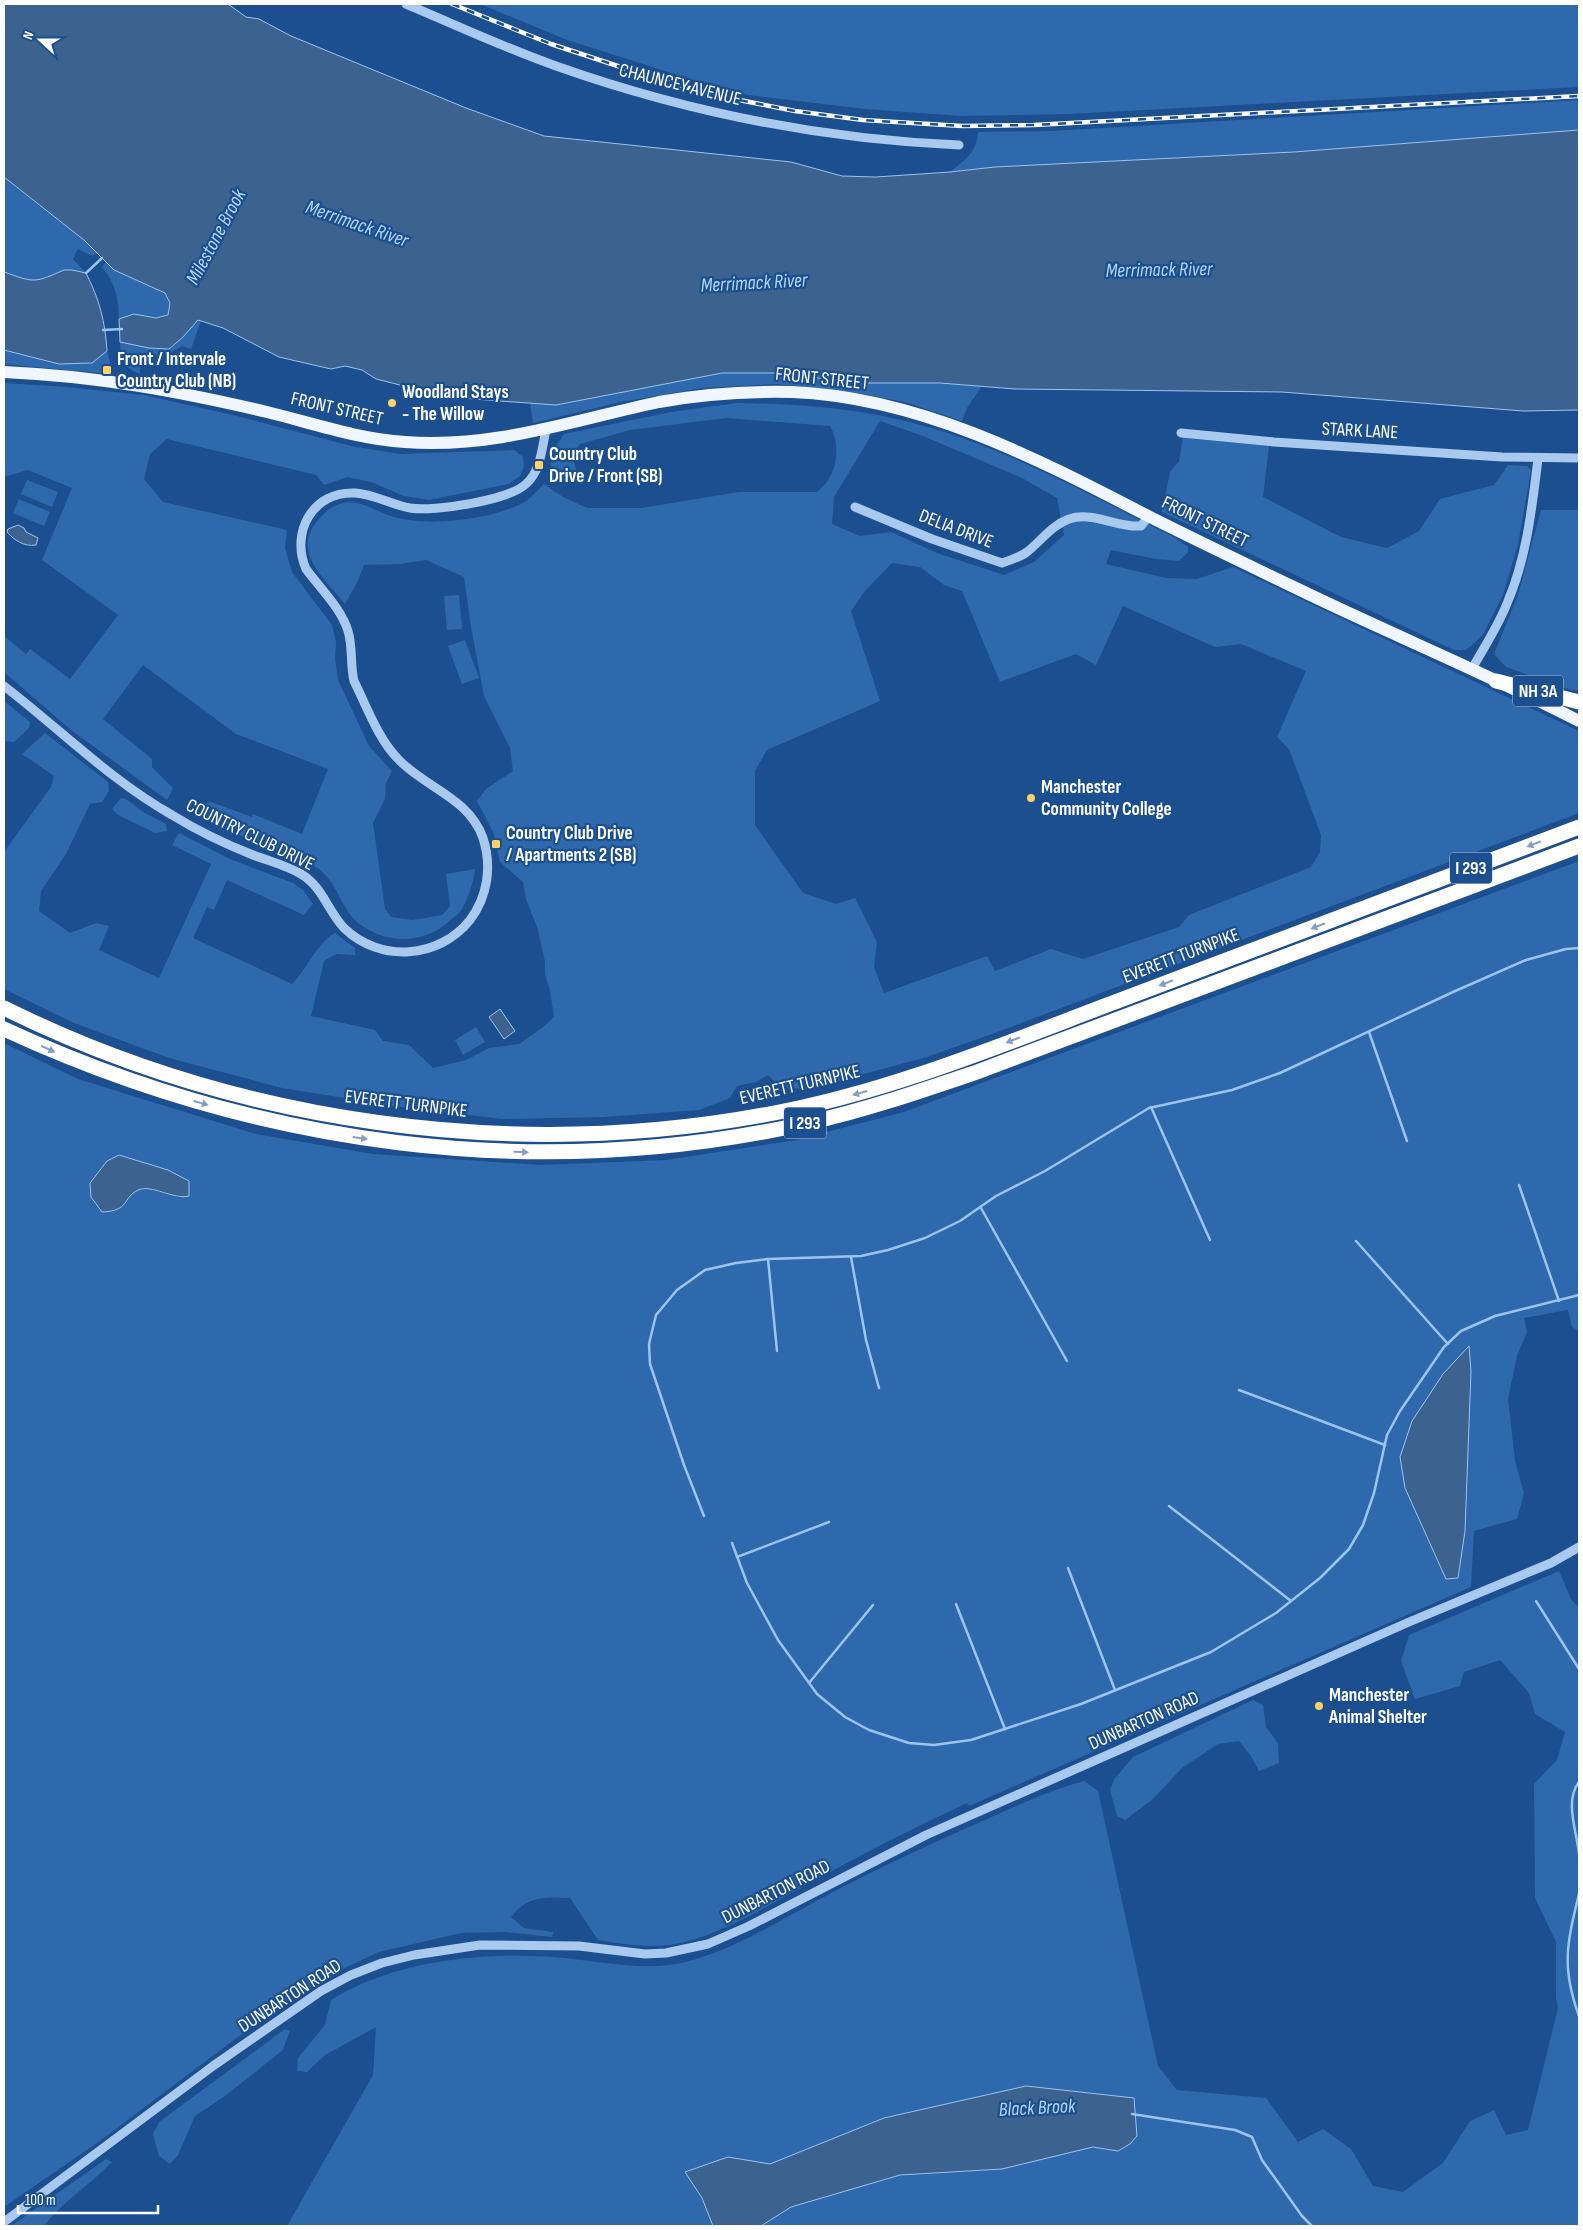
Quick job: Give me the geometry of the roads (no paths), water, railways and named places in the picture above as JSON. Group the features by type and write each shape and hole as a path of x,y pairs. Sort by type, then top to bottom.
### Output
{"highway":[{"name":"NH 3A","path":"1496,681 1579,702"},
{"name":"EVERETT TURNPIKE","path":"4,1008 101,1051 184,1080 269,1103 356,1119 420,1128 508,1134 597,1134 693,1126 797,1108 900,1081 1276,942 1579,827"},
{"name":"EVERETT TURNPIKE","path":"4,1028 98,1070 180,1097 244,1115 351,1137 438,1148 525,1152 613,1150 722,1139 808,1123 914,1094 1579,846"}],"main road":[{"name":"FRONT STREET","path":"4,372 88,377 120,382 213,400 348,433 393,441 459,443 503,438 546,430 656,403 714,394 788,392 854,400 912,412 981,436 1301,591 1472,669 1579,721"}],"street":[{"name":"CHAUNCEY AVENUE","path":"406,4 554,66 616,86 679,103 841,136 907,143 959,145"},
{"name":"COUNTRY CLUB DRIVE","path":"4,686 137,794 220,841 302,875 318,890 343,927 362,942 383,950 395,952 415,952 442,944 466,925 484,896 488,873 483,838 466,810 417,777 398,759 388,746 354,681 351,670 350,641 344,622 302,561 300,552 301,532 308,518 320,504 328,498 346,493 367,495 402,507 423,509 444,508 510,494 528,482 535,472 546,430"},
{"name":"STARK LANE","path":"1181,433 1266,442 1538,459 1579,458"},
{"path":"1472,669 1508,603 1516,582 1530,528 1538,459"},
{"name":"DELIA DRIVE","path":"855,506 932,539 1002,563 1025,553 1057,525 1069,519 1089,516 1131,527 1141,526 1149,516"},
{"name":"DUNBARTON ROAD","path":"4,2222 213,2066 321,1991 351,1975 382,1963 414,1955 480,1946 579,1946 645,1954 666,1953 708,1944 749,1926 926,1835 1409,1622 1551,1563 1579,1547"}],"water":[{"name":"Merrimack River","path":"4,4 228,4 246,17 259,19 291,36 466,108 544,136 791,162 842,176 876,177 995,167 1294,152 1579,130 1579,410 1523,411 1282,392 1015,389 940,383 852,383 785,373 722,373 556,405 448,397 376,379 362,370 345,366 331,369 279,357 223,328 198,320 169,349 149,348 120,342 119,319 134,314 156,318 168,315 170,303 165,293 114,270 84,240 4,177"},
{"path":"64,270 86,273 101,311 107,351 92,363 59,364 4,350 4,272 34,280"},
{"path":"18,525 24,528 26,532 38,538 36,545 27,545 20,542 7,532 8,529"},
{"path":"500,1009 515,1031 504,1039 489,1017"},
{"path":"119,1155 168,1170 189,1181 189,1196 176,1196 150,1189 138,1190 121,1207 102,1212 91,1197 90,1183 107,1161"},
{"path":"1469,1346 1471,1371 1465,1531 1458,1578 1446,1579 1405,1488 1400,1457 1412,1421 1443,1374"},
{"path":"1026,2086 1134,2098 1137,2136 1130,2144 1118,2151 1093,2147 1002,2169 900,2175 791,2207 761,2226 713,2226 702,2198 685,2172 728,2157 770,2164 884,2118"}],"waterway":[{"path":"86,273 102,258"},
{"name":"Milestone Brook","path":"103,330 122,329"},
{"path":"704,1516 684,1465 650,1364 649,1344 656,1315 677,1290 705,1270 736,1263 768,1259 861,1256 888,1250 925,1238 960,1221 996,1196 1045,1171 1149,1108 1232,1090 1280,1073 1526,960 1566,949 1579,948"},
{"path":"1369,1032 1407,1141"},
{"path":"1151,1107 1210,1240"},
{"path":"1519,1185 1559,1301"},
{"path":"981,1208 1067,1361"},
{"path":"1356,1241 1448,1344"},
{"path":"851,1257 866,1340 879,1388"},
{"path":"768,1259 777,1351"},
{"path":"732,1543 747,1583 778,1640 817,1694 845,1717 869,1730 909,1743 934,1745 971,1740 1081,1704 1211,1652 1276,1613 1320,1578 1349,1549 1363,1525 1374,1493 1387,1435 1400,1411 1444,1347 1461,1331 1495,1316 1579,1295"},
{"path":"1239,1390 1385,1445"},
{"path":"1169,1506 1291,1601"},
{"path":"737,1557 829,1522"},
{"path":"1068,1568 1115,1690"},
{"path":"1536,1601 1579,1669"},
{"path":"956,1604 1005,1729"},
{"path":"809,1683 873,1605"},
{"name":"Black Brook","path":"1579,1782 1572,1798 1579,1854"},
{"name":"Black Brook","path":"1579,1894 1571,1927 1568,1955 1570,1983 1579,2016"},
{"name":"Black Brook","path":"1132,2114 1235,2130 1252,2137 1262,2160 1302,2216 1312,2226"}],"railway":[{"path":"452,4 551,44 654,78 714,95 795,111 863,120 962,126 1034,125 1579,96"}],"place":[{"name":"Front / Intervale Country Club (NB)","path":"107,370"},
{"name":"Woodland Stays - The Willow","path":"392,403"},
{"name":"Country Club Drive / Front (SB)","path":"539,465"},
{"name":"Manchester Community College","path":"1031,798"},
{"name":"Country Club Drive / Apartments 2 (SB)","path":"496,844"},
{"name":"Manchester Animal Shelter","path":"1319,1706"}]}
